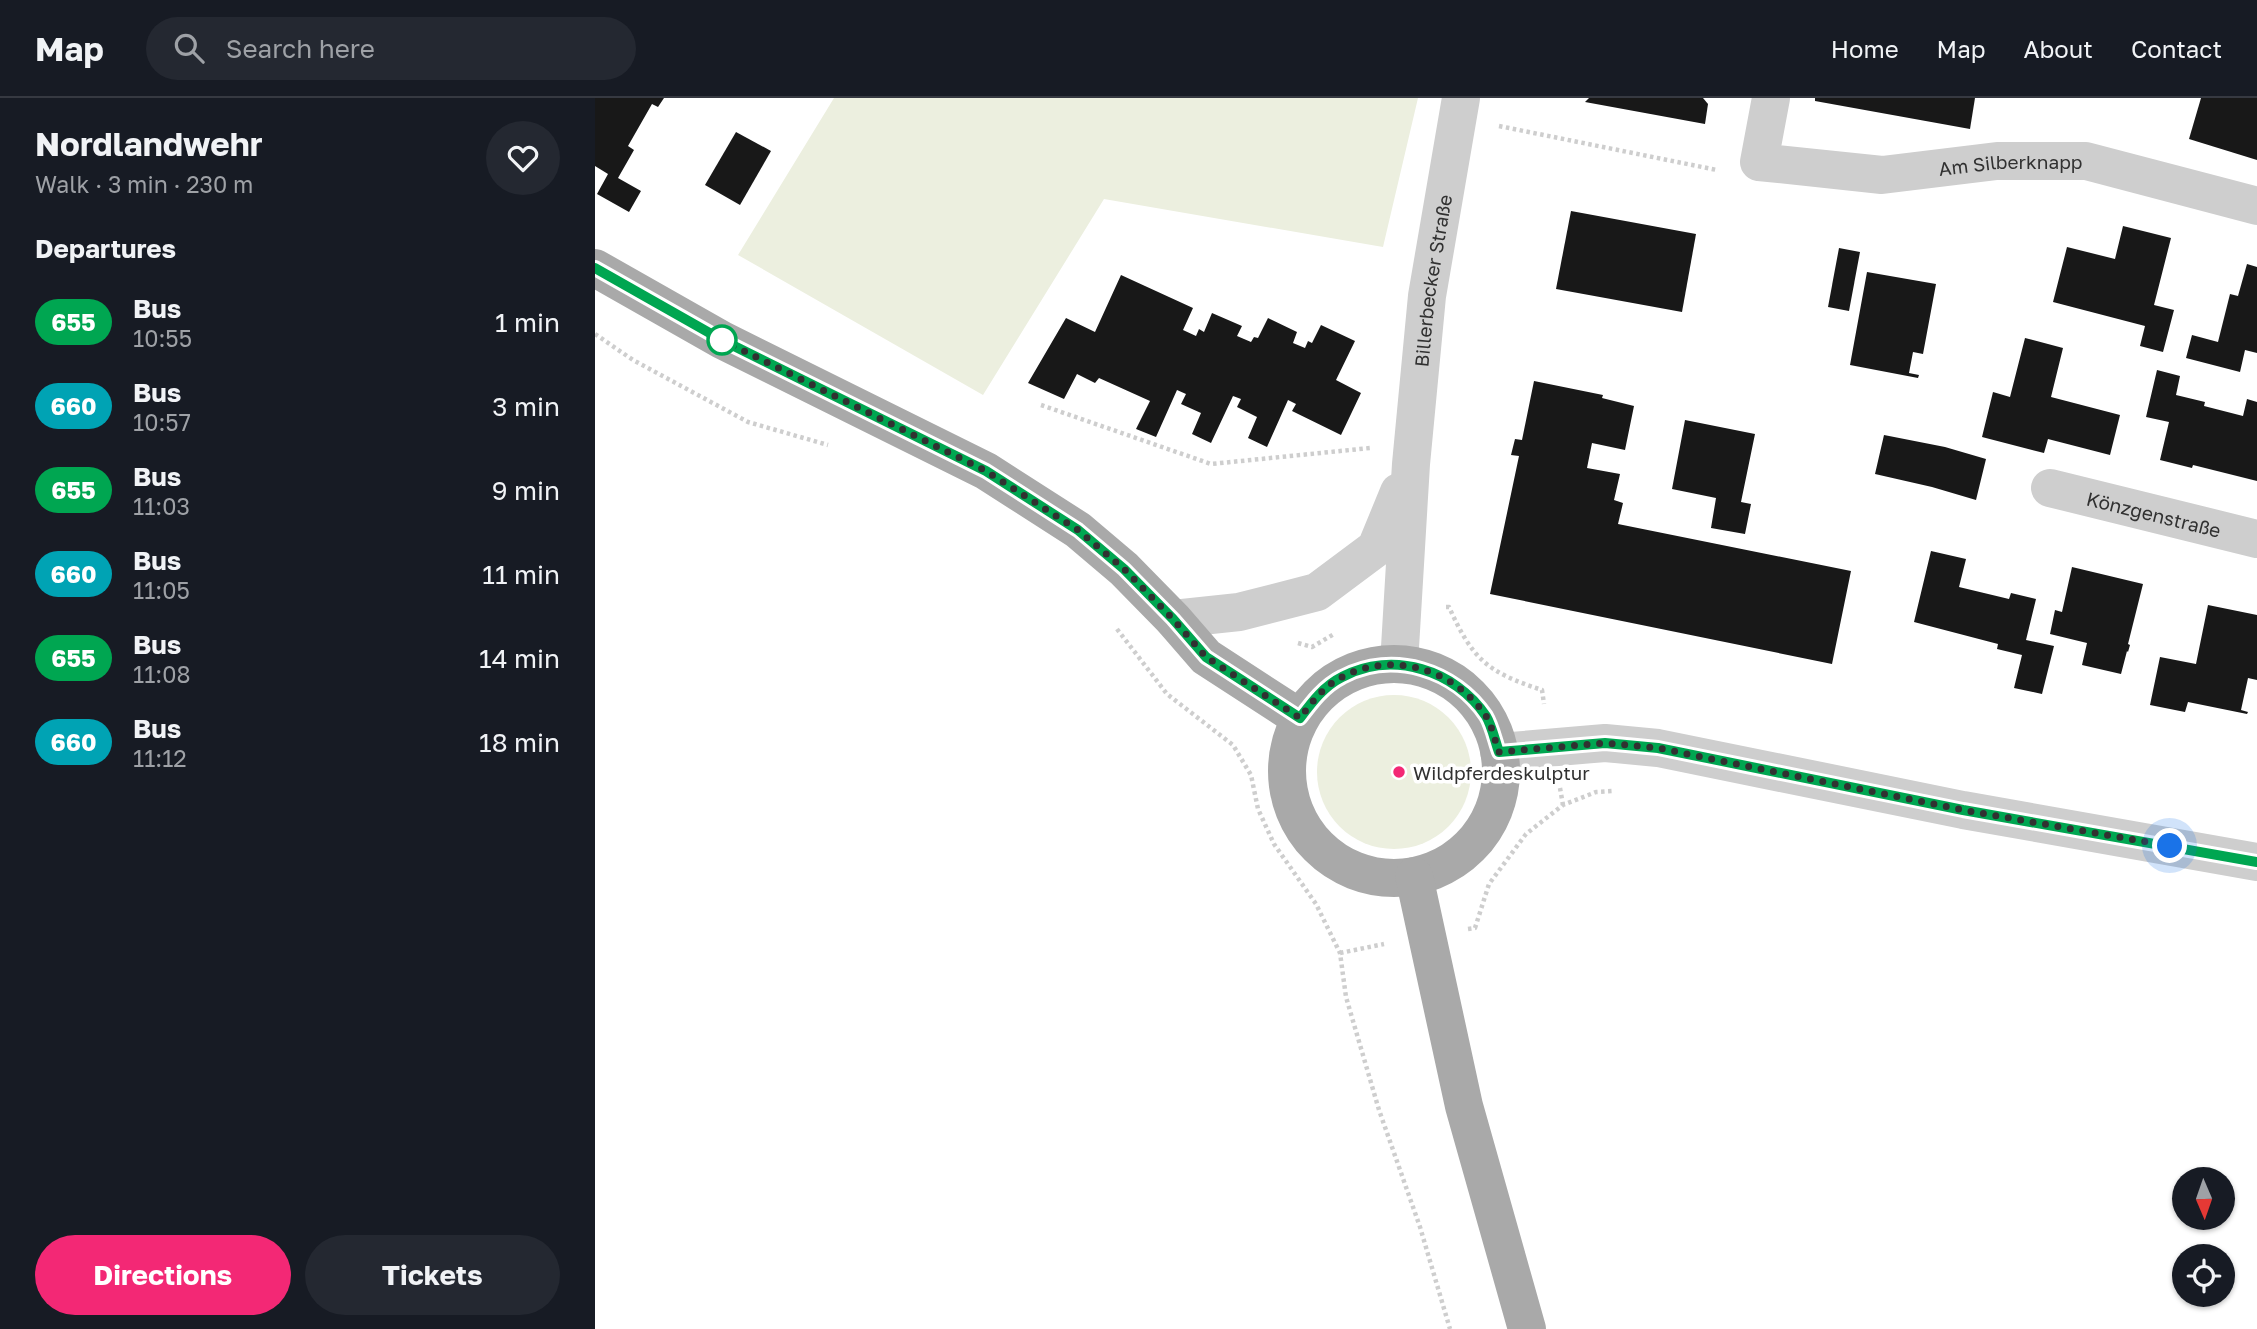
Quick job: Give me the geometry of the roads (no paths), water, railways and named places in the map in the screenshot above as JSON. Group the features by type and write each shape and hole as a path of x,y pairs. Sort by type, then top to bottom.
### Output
{"main road":[{"path":"595,268 722,340 986,471 1078,530 1124,569 1206,657 1300,718"},
{"path":"1399,664 1434,672 1464,691 1487,718 1499,752 1500,786 1490,817 1472,845 1445,866 1413,876 1379,878 1345,867 1317,847 1297,819 1287,785 1288,751 1300,718 1318,695 1342,677 1369,666 1399,664"},
{"path":"1413,876 1464,1106 1527,1329"}],"street":[{"name":"Am Silberknapp","path":"1771,98 1759,162 1882,175 1997,161 2086,161 2257,206"},
{"name":"Billerbecker Straße","path":"1399,664 1412,454 1427,296 1459,108"},
{"name":"Billerbecker Straße","path":"1173,619 1239,612 1317,592 1376,548 1412,454"},
{"name":"Könzgenstraße","path":"2050,488 2257,540"},
{"path":"1499,752 1605,743 1658,748 1963,810 2257,862"}],"place":[{"name":"Wildpferdeskulptur","path":"1399,772"}]}
